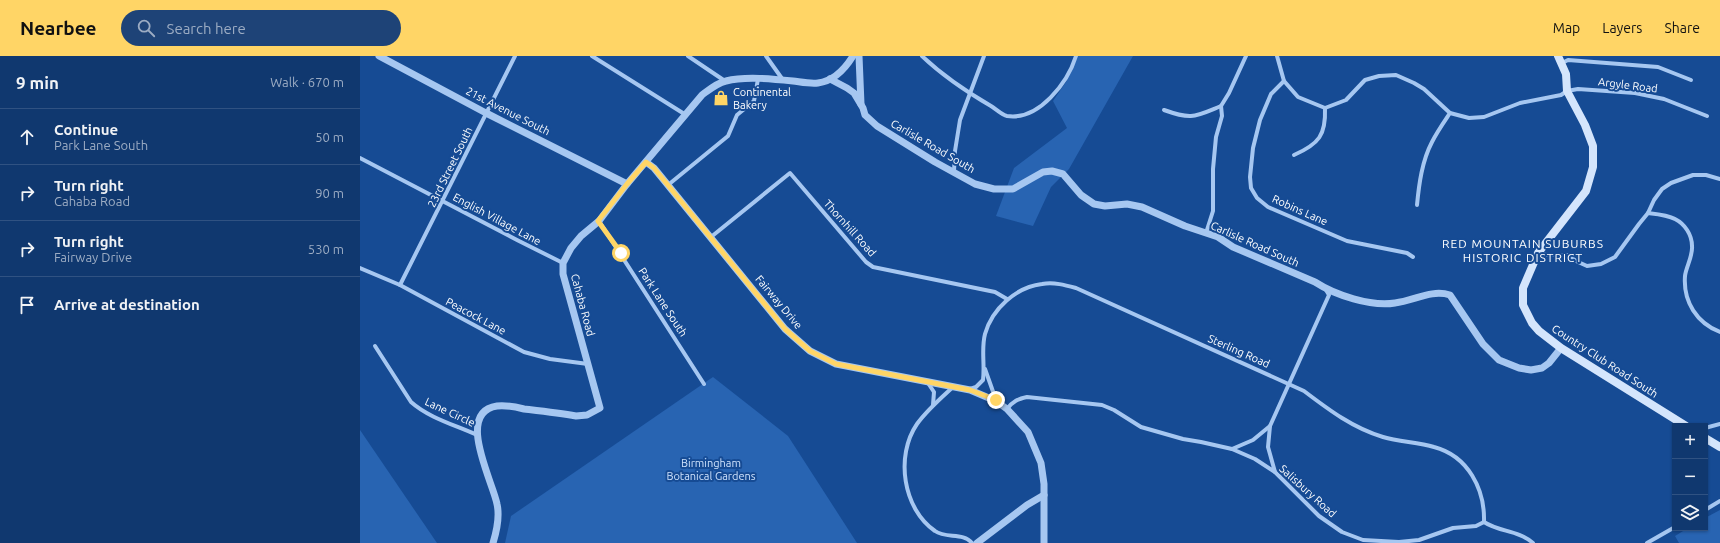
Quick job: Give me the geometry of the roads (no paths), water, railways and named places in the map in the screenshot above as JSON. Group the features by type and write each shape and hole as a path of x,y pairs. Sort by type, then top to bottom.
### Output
{"main road":[{"path":"1560,59 1566,74 1567,91"},
{"name":"Country Club Road South","path":"1567,91 1588,132 1593,146 1593,167 1586,191 1538,253 1523,288 1523,305 1532,323 1539,331 1561,348 1681,423"},
{"path":"1708,440 1720,447"}],"street":[{"name":"21st Avenue South","path":"379,56 486,113 627,184"},
{"name":"23rd Street South","path":"400,285 515,56"},
{"path":"592,56 686,115"},
{"path":"688,56 725,81"},
{"path":"766,56 783,80"},
{"name":"Cahaba Road","path":"493,543 499,516 497,503 481,453 477,435 477,426 481,417 487,410 496,406 576,416 587,415 600,408 563,274 563,263 571,248 581,236 598,221 702,95 725,81 738,79 783,80 817,83 830,79 846,67 853,56"},
{"path":"859,56 861,105"},
{"path":"922,56 934,68 970,94 1006,116 1023,114 1042,105 1063,84 1076,56"},
{"path":"954,171 954,151 958,130 984,56"},
{"path":"1164,110 1183,117 1196,116 1221,106 1229,93 1246,56"},
{"path":"1277,56 1284,81 1298,97 1325,108 1346,100 1365,80 1379,76 1396,75 1424,89 1450,113 1432,141 1426,155 1419,185 1417,205"},
{"path":"1560,59 1658,67 1691,80"},
{"path":"668,185 728,136 737,115 754,101 758,79"},
{"name":"Carlisle Road South","path":"830,79 847,88 854,94 865,115 877,126 935,162 954,171 975,184 994,189 1013,189 1043,172 1052,171 1063,174 1081,195 1094,204 1105,206 1127,204 1142,207 1185,226 1218,237 1233,247 1315,282 1326,290 1370,303 1395,303 1441,292 1450,295 1482,344 1499,360 1519,368 1531,370 1542,368 1549,363 1561,348"},
{"name":"Robins Lane","path":"1284,81 1271,94 1260,120 1253,148 1250,177 1251,188 1257,198 1268,207 1347,241 1407,252 1413,257"},
{"name":"Argyle Road","path":"1450,113 1469,118 1484,117 1520,103 1561,95 1567,91 1578,89 1635,93 1664,99 1707,116"},
{"path":"1206,233 1213,211 1213,169 1216,137 1222,116 1221,106"},
{"path":"1294,155 1308,149 1316,143 1323,132 1326,121 1325,108"},
{"name":"English Village Lane","path":"360,158 563,263"},
{"name":"Fairway Drive","path":"646,162 654,168 785,329 810,351 836,364 970,390 996,400 1018,419 1028,432 1041,463 1044,495 1044,543"},
{"name":"Thornhill Road","path":"711,237 790,173 866,262 873,266 995,292 1007,300"},
{"path":"1538,253 1547,255 1567,255 1588,266 1601,264 1615,257 1648,213 1654,200 1662,190 1671,183 1693,175 1706,175 1720,179"},
{"path":"1648,213 1674,218 1684,225 1689,232 1692,247 1685,276 1686,296 1693,312 1700,320 1710,328 1720,332"},
{"name":"Park Lane South","path":"598,221 704,384"},
{"name":"Peacock Lane","path":"360,268 400,285 524,352 550,360 588,364"},
{"name":"Sterling Road","path":"996,400 991,391 982,349 985,333 991,318 1007,300 1024,289 1042,284 1059,284 1076,288 1290,384 1304,391 1336,415 1355,426 1383,437 1434,447 1446,451 1459,460 1471,472 1481,492 1484,522"},
{"path":"1275,472 1268,447 1270,426 1329,295 1326,290"},
{"name":"Lane Circle","path":"375,346 411,402 429,415 477,435"},
{"name":"Sterling Road","path":"970,390 980,384 983,380 984,363"},
{"path":"926,381 934,392 933,405"},
{"path":"954,386 933,405 917,424 911,435 907,448 905,474 906,485 911,501 927,525 937,533 950,536 963,536 972,543"},
{"name":"Salisbury Road","path":"1007,409 1011,403 1018,399 1027,397 1102,405 1114,410 1141,427 1183,440 1201,442 1232,449 1255,459 1275,472 1319,516 1342,532 1363,540 1399,542 1419,540 1453,528 1476,526 1484,522"},
{"path":"1708,427 1720,424"},
{"path":"1232,449 1253,440 1270,426"},
{"path":"977,543 1027,505 1044,495"},
{"path":"1708,508 1720,501"},
{"path":"1484,522 1488,525 1513,532 1533,543"},
{"path":"1647,543 1672,529"}],"place":[{"name":"Continental Bakery","path":"721,98"}],"district":[{"name":"RED MOUNTAIN SUBURBS HISTORIC DISTRICT","path":"1523,250"}],"park label":[{"name":"Birmingham Botanical Gardens","path":"711,469"}]}
